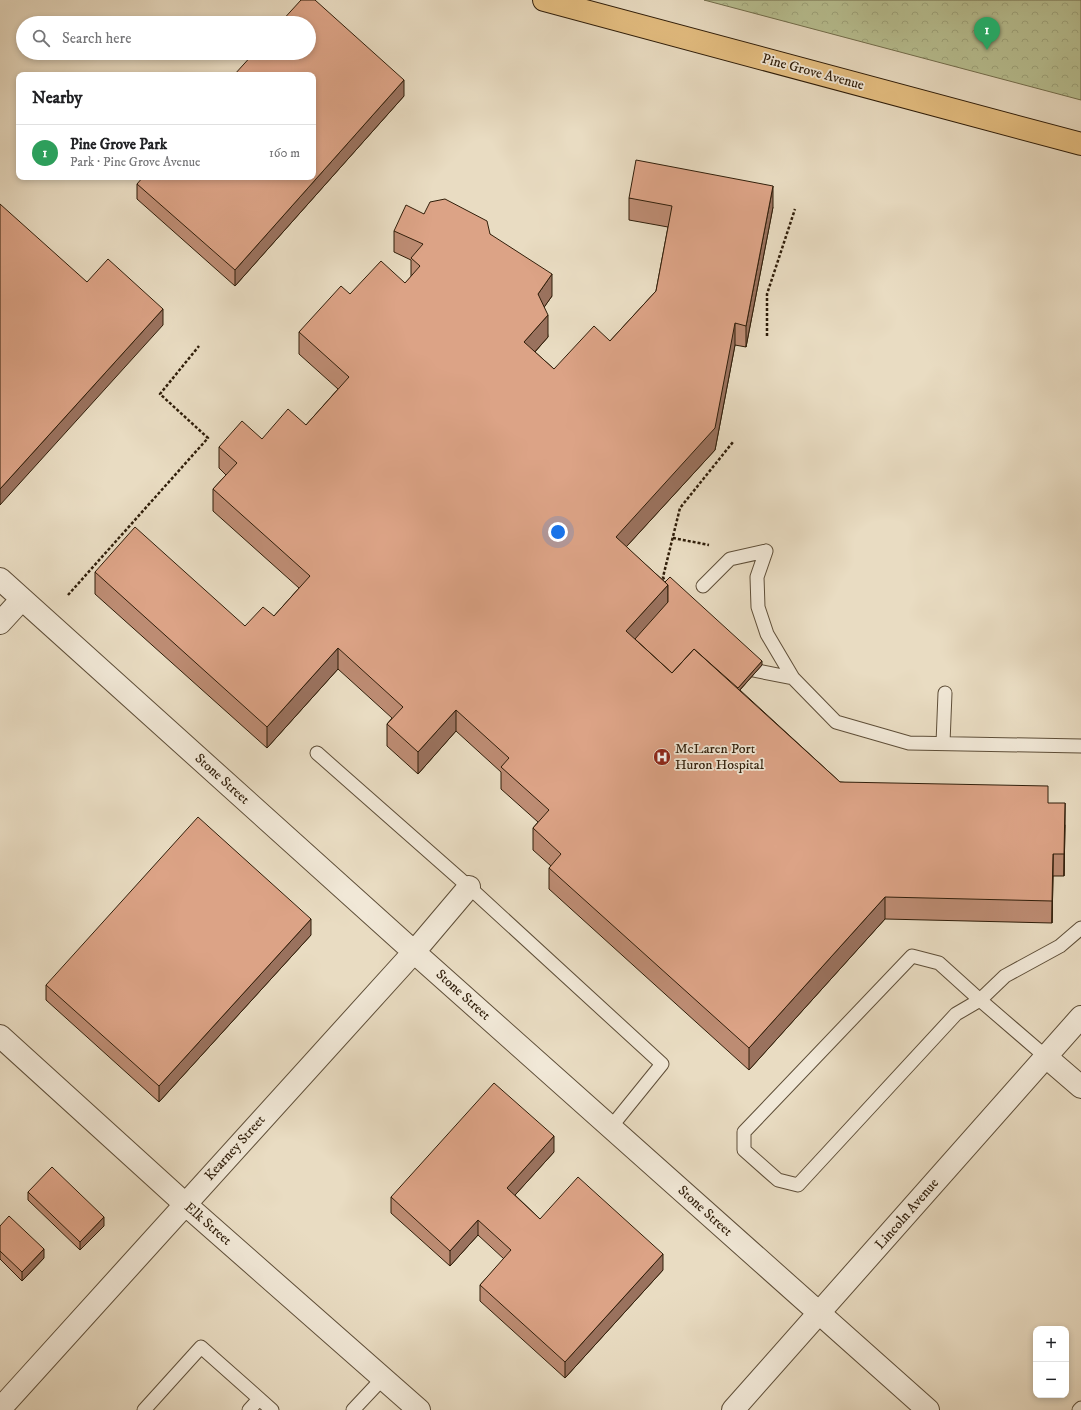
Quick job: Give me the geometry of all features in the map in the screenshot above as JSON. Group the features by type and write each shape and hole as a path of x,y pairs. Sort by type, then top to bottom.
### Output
{"main road":[{"name":"Pine Grove Avenue","path":"544,0 1081,144"}],"street":[{"name":"Stone Street","path":"0,579 414,952 820,1312 928,1410"},
{"path":"0,623 22,599"},
{"name":"Kearney Street","path":"0,1409 414,952 469,887"},
{"name":"Lincoln Avenue","path":"733,1410 1081,1017"},
{"name":"Elk Street","path":"0,1036 185,1204 419,1410"},
{"path":"1046,1056 1081,1087"}],"lane":[{"path":"703,586 730,559 766,551 757,577 758,607 767,634 793,678 836,722 909,742 1081,746"},
{"path":"748,670 793,678"},
{"path":"943,743 944,693"},
{"path":"316,753 469,887 662,1064 611,1127"},
{"path":"1046,1056 980,1000 939,963 912,956 744,1132 744,1150 778,1180 798,1185 956,1014 980,1000 1005,976 1060,946 1081,928"},
{"path":"144,1410 201,1347 272,1410"},
{"path":"353,1410 383,1378"},
{"path":"249,1410 259,1399"}],"path":[{"path":"767,336 767,294 795,209"},
{"path":"68,595 208,438 160,394 199,346"},
{"path":"668,591 663,577 680,508 733,442"},
{"path":"673,538 708,545"}],"green space":[{"path":"704,0 1081,0 1081,100"}],"building":[{"path":"301,0 315,0 404,80 316,179 316,72 237,72 248,60 316,60 316,16 286,16"},
{"path":"636,160 773,186 746,326 735,323 715,428 616,537 668,585 626,631 672,673 694,649 840,782 1048,786 1048,803 1065,803 1064,854 1053,854 1052,901 885,897 749,1048 549,868 561,854 533,828 549,810 501,767 509,758 456,710 418,752 387,724 403,707 338,648 267,727 95,572 135,527 245,626 263,607 274,616 310,576 213,489 237,463 219,447 242,421 262,439 288,409 306,425 349,377 299,332 341,286 350,294 381,261 405,283 420,266 411,258 423,244 394,231 406,205 424,214 430,202 445,199 487,221 490,234 552,274 538,294 548,315 524,342 554,369 594,326 610,341 656,291 672,206 629,198"},
{"path":"140,180 315,180 235,270 137,184"},
{"path":"0,204 87,282 108,259 163,309 0,489"},
{"path":"670,577 762,661 738,688 694,649 672,673 635,639 668,602 668,585 665,582"},
{"path":"198,817 311,919 159,1086 46,985"},
{"path":"494,1083 554,1136 507,1188 540,1219 578,1177 663,1254 565,1362 480,1285 511,1250 478,1220 450,1251 391,1197"},
{"path":"52,1167 104,1217 80,1242 28,1192"},
{"path":"9,1216 44,1249 22,1272 0,1251 0,1226"}],"place":[{"name":"Pine Grove Park","path":"987,50"},
{"name":"McLaren Port Huron Hospital","path":"662,757"}]}
